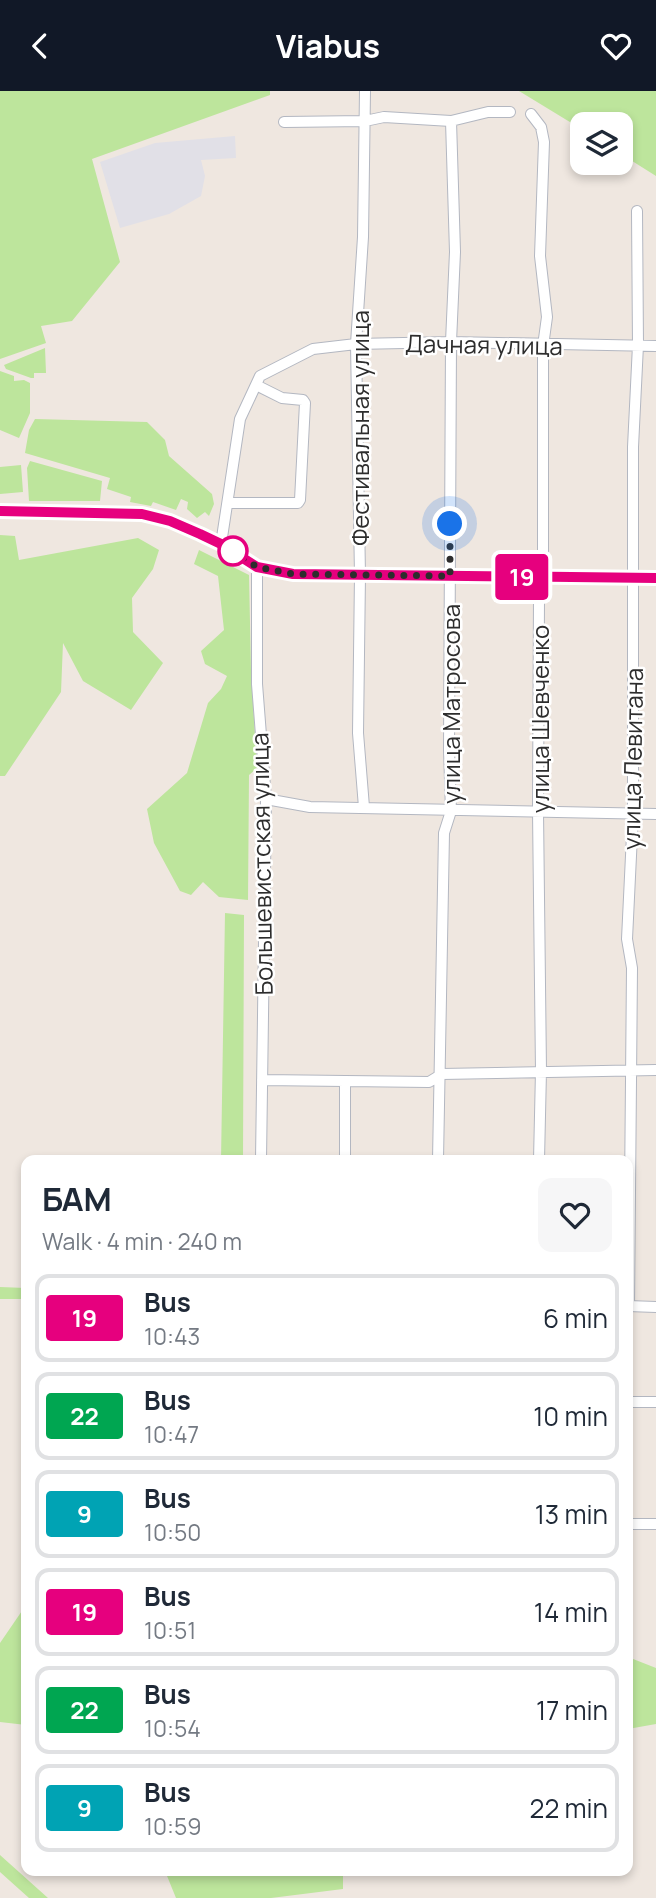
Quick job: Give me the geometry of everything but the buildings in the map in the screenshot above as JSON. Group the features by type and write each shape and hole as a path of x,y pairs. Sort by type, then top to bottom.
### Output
{"street":[{"name":"Фестивальная улица","path":"364,807 358,733 356,344 363,237 365,91"},
{"path":"284,122 365,121 384,117 451,121 488,112 510,112"},
{"name":"улица Шевченко","path":"531,114 541,127 544,142 540,256 547,317 543,346 543,577 539,598 539,1155"},
{"name":"улица Матросова","path":"438,1155 442,1073 444,833 451,811 451,342 455,252 451,121"},
{"name":"улица Левитана","path":"630,1155 632,968 627,939 633,814 633,447 638,345 636,211"},
{"name":"Дачная улица","path":"256,385 260,376 313,349 356,344 451,342 543,346 656,346"},
{"path":"221,544 240,419 256,385 282,398 303,400 305,403 298,503 228,503"},
{"path":"0,511 142,514 170,521 221,544 257,567 293,574 656,578"},
{"name":"Большевистская улица","path":"257,567 257,684 266,799 261,1155"},
{"path":"266,799 310,807 656,814"},
{"path":"262,1080 429,1082 442,1073 656,1069"},
{"path":"345,1081 345,1155"},
{"path":"633,1306 656,1307"},
{"path":"633,1402 656,1402"},
{"path":"633,1524 656,1524"}],"shaded area":[{"path":"235,136 236,158 201,160 205,176 201,196 169,214 120,228 100,162 155,143"}],"green space":[{"path":"0,91 270,91 270,95 92,159 120,262 72,321 41,326 46,343 0,359"},
{"path":"519,91 656,91 656,176 633,162 633,112 570,112 570,122"},
{"path":"45,348 46,373 34,373 34,378 6,369 4,365"},
{"path":"0,371 14,376 14,381 24,380 30,383 30,413 19,438 0,430"},
{"path":"35,419 147,422 165,440 169,456 212,494 214,504 209,516 205,512 197,518 187,509 188,502 181,499 176,510 153,502 151,506 130,502 131,497 107,489 110,478 25,453 29,430"},
{"path":"30,461 102,481 100,501 29,501 27,468"},
{"path":"21,465 23,492 0,494 0,467"},
{"path":"0,535 15,536 19,560 138,538 159,550 153,569 132,598 133,632 163,663 131,710 83,681 63,643 61,692 5,776 0,776"},
{"path":"199,550 249,575 257,768 249,775 248,900 219,897 203,882 191,895 180,891 154,843 147,809 187,773 208,703 221,689 227,676 205,664 201,651 224,630 218,576 194,564"},
{"path":"225,913 244,915 243,1155 221,1155"},
{"path":"0,1287 21,1288 21,1299 0,1299"},
{"path":"21,1612 21,1724 0,1722 0,1643"},
{"path":"633,1659 656,1668 656,1724 633,1728"},
{"path":"0,1855 48,1898 29,1898 0,1872"},
{"path":"167,1876 343,1876 343,1889 271,1898 176,1898"}],"bus line":[{"name":"19","path":"0,511 142,514 170,521 200,534 257,567 293,574 656,578"}],"route":[{"path":"233,551 257,567 293,574 450,576 450,524"}]}
